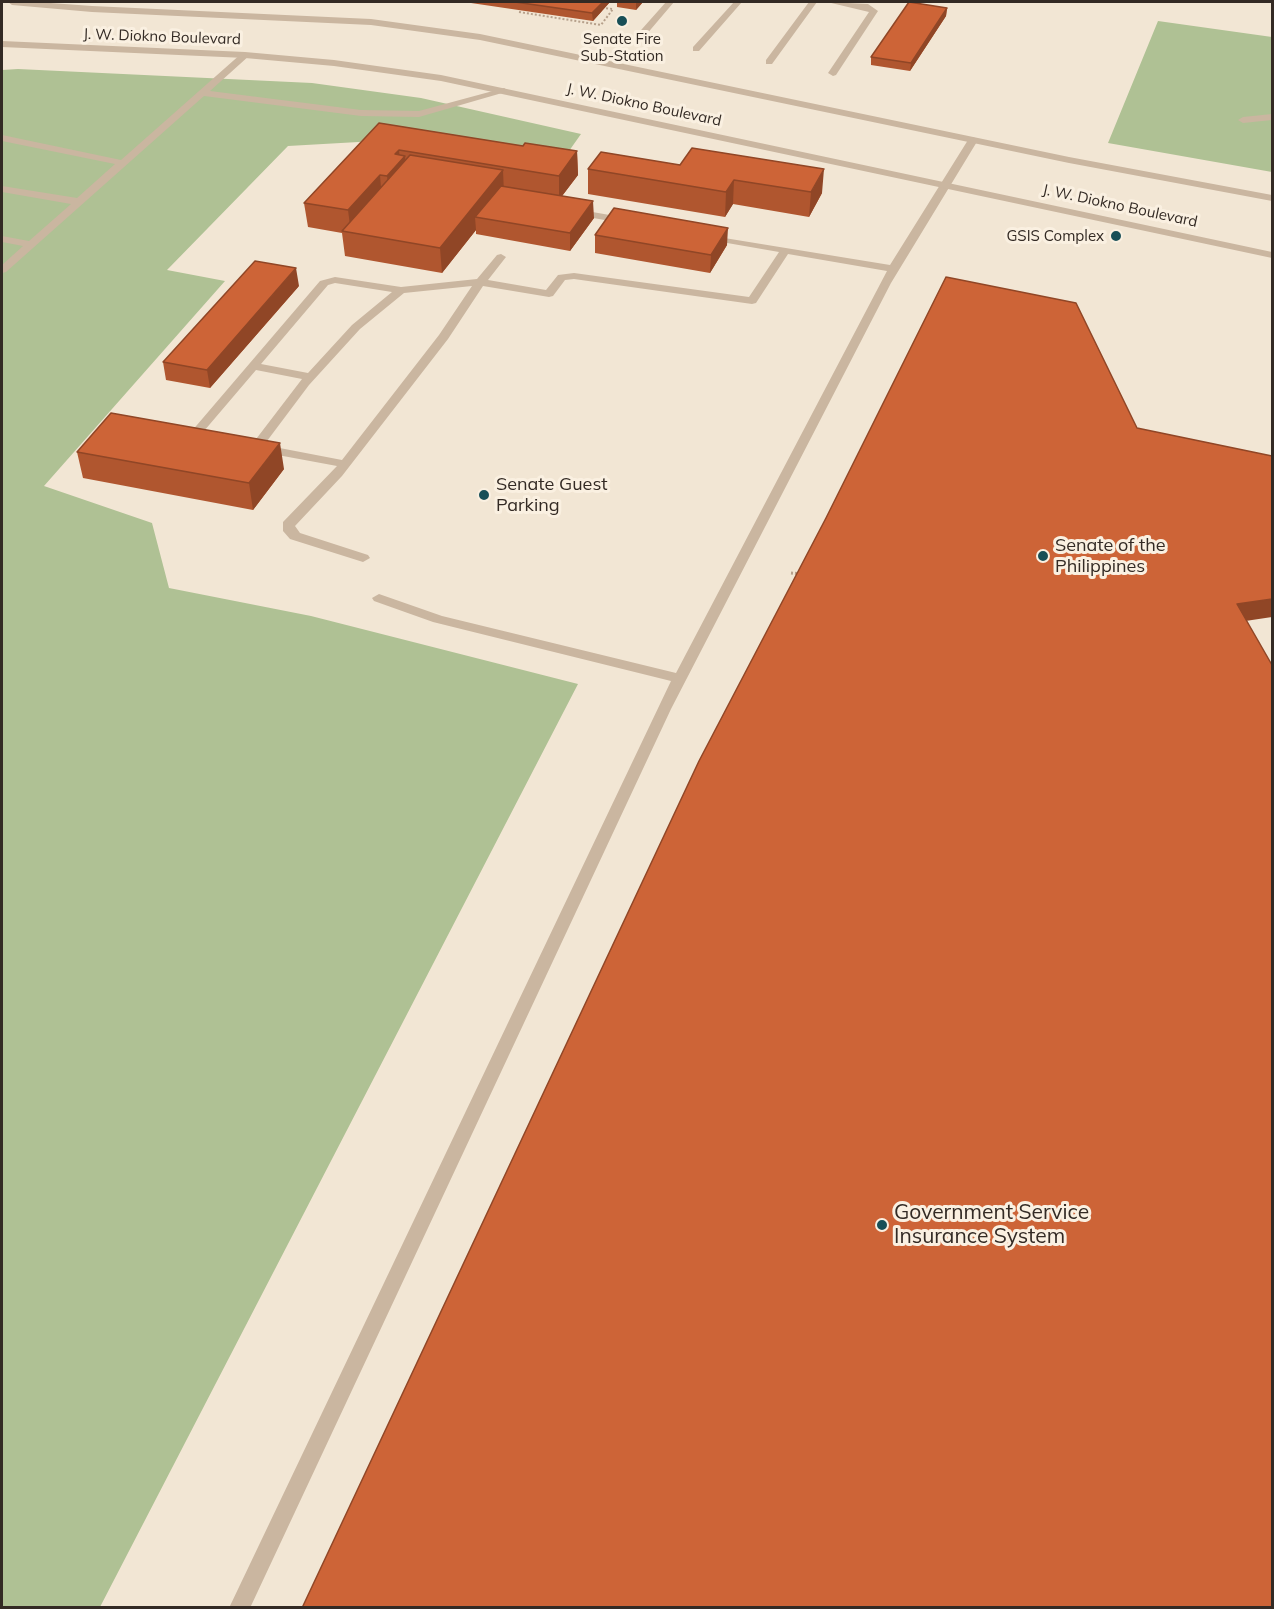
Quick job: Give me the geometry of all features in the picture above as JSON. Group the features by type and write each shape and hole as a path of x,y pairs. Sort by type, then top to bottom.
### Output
{"street":[{"name":"J. W. Diokno Boulevard","path":"12,2 92,9 371,22 480,37 974,140 1272,198"},
{"path":"638,40 670,2"},
{"path":"696,49 738,2"},
{"path":"769,62 813,2"},
{"path":"831,2 868,7 874,11 833,73"},
{"name":"J. W. Diokno Boulevard","path":"2,44 245,55 334,63 441,78 1272,255"},
{"path":"2,270 245,55"},
{"path":"202,93 360,113 419,114 504,91"},
{"path":"1243,120 1272,117"},
{"path":"2,138 123,163"},
{"path":"238,1608 680,679 893,269 974,140"},
{"path":"2,189 79,202"},
{"path":"575,212 644,225"},
{"path":"702,235 893,269"},
{"path":"2,239 30,244"},
{"path":"226,442 206,438 197,432 324,283 335,280 401,290 480,282 549,294 561,278 574,276 753,302 785,251"},
{"path":"363,558 295,536 289,531 288,525 344,464 444,337 480,282 501,257"},
{"path":"344,464 251,446 356,327 401,290"},
{"path":"252,366 310,377"},
{"path":"379,598 438,619 680,679"}],"path":[{"path":"518,12 601,25 614,9 605,8"},
{"path":"791,573 804,574"}],"green space":[{"path":"1158,21 1272,37 1272,172 1108,143"},
{"path":"2,70 312,83 421,98 581,134 557,168 376,141 288,146 167,270 225,281 44,486 152,523 169,588 311,616 578,684 100,1607 2,1607"}],"building":[{"path":"515,2 603,2 592,13"},
{"path":"909,2 947,8 911,63 871,57"},
{"path":"379,123 523,146 525,143 577,151 559,176 399,150 395,154 405,156 387,176 380,175 348,210 304,203"},
{"path":"692,148 824,169 811,192 734,180 726,192 588,169 601,152 680,165"},
{"path":"410,155 503,170 440,248 342,231"},
{"path":"501,186 593,201 570,233 475,217"},
{"path":"614,208 728,228 711,255 595,235"},
{"path":"255,261 296,268 207,370 163,362"},
{"name":"Government Service Insurance System","path":"946,277 1076,303 1137,428 1272,456 1272,599 1237,604 1272,665 1272,1608 302,1608 699,761 826,518"},
{"path":"111,413 280,443 249,483 77,452"}],"place":[{"name":"Senate Fire Sub-Station","path":"622,21"},
{"name":"GSIS Complex","path":"1116,236"},
{"name":"Senate Guest Parking","path":"484,495"},
{"name":"Senate of the Philippines","path":"1043,556"},
{"name":"Government Service Insurance System","path":"882,1225"}]}
